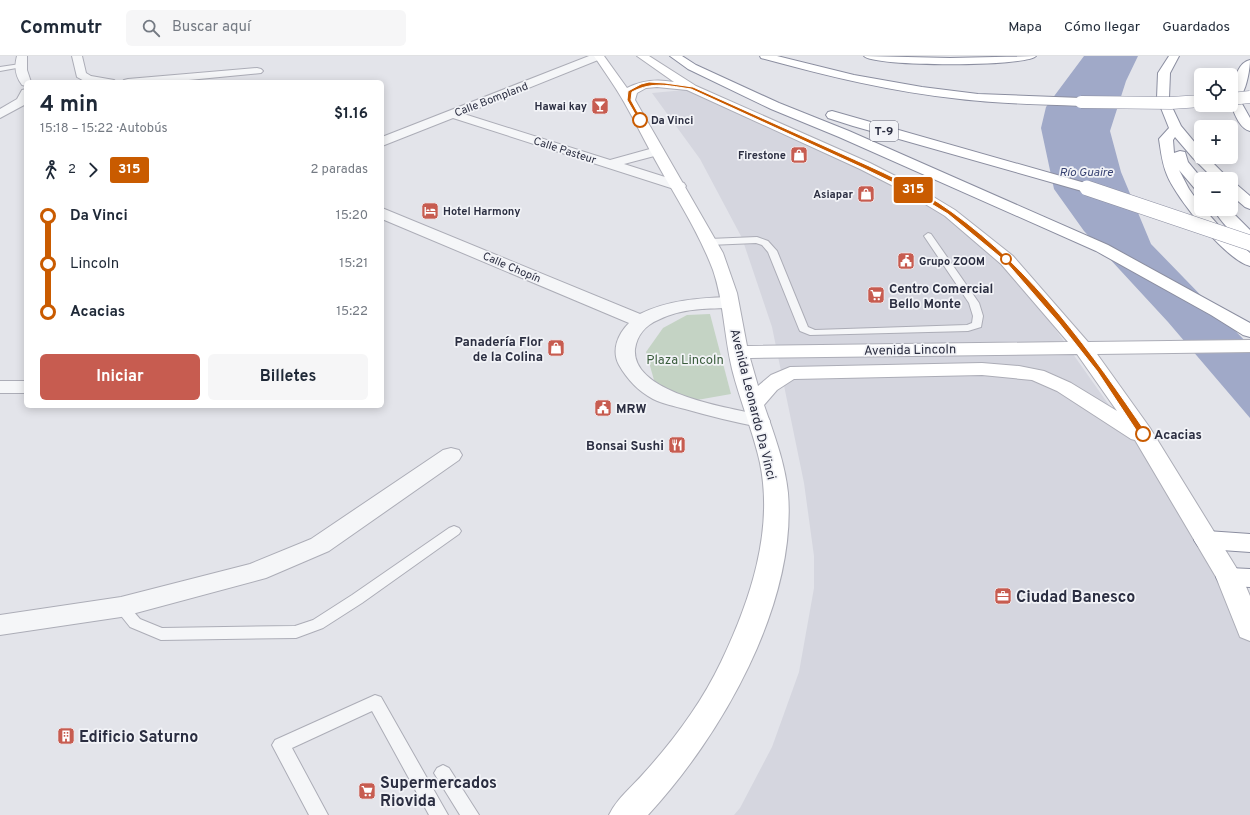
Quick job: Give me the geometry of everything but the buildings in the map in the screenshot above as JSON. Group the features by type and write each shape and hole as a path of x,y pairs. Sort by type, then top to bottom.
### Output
{"main road":[{"name":"Avenida Leonardo Da Vinci","path":"599,56 629,100 656,150 679,186 709,242 722,271 739,352 771,462 776,494 775,536 768,581 744,646 716,698 687,743 643,799 626,815"},
{"path":"642,56 692,88 865,166 912,190 950,213 1007,260 1099,369 1170,477 1229,541 1239,578 1250,630"},
{"name":"T-9","path":"675,56 692,67 774,106 844,134 1102,248 1217,311 1250,331"},
{"name":"T-9","path":"688,56 699,63 763,91 818,110 858,123 1087,188 1250,243"},
{"path":"765,56 868,81 944,94 1081,102 1171,103 1194,101"},
{"path":"869,56 952,61 1031,56"},
{"path":"1174,56 1164,72 1165,103 1169,117 1176,128 1214,172"},
{"path":"1238,87 1242,73 1250,63"},
{"path":"629,100 630,91 642,85 665,84 692,88"},
{"path":"1238,98 1250,97"},
{"path":"1238,105 1245,121 1250,128"},
{"path":"1176,128 1181,164 1194,179"},
{"path":"1176,128 1166,139 1169,161 1179,183 1193,207 1250,261"},
{"path":"1238,193 1250,204"},
{"path":"1227,216 1250,239"},
{"name":"Avenida Lincoln","path":"739,352 1127,346 1250,346"},
{"path":"756,413 764,391 774,380 790,372 982,369 1037,375 1064,387 1145,438"}],"street":[{"path":"77,56 81,75 88,79 95,80"},
{"name":"Calle Bompland","path":"384,141 599,56"},
{"path":"21,61 22,77 24,80"},
{"path":"151,80 256,71"},
{"path":"0,114 22,101 24,97"},
{"name":"Calle Pasteur","path":"452,114 679,186"},
{"path":"609,164 656,150"},
{"name":"Calle Chopín","path":"384,214 642,322"},
{"path":"729,302 692,304 675,308 642,322 627,341 625,353 626,360 631,371 647,386 660,394 678,401 756,413"},
{"path":"0,387 24,387"},
{"path":"0,625 121,607 257,571 320,545 451,455"}],"lane":[{"path":"0,69 21,61"},
{"path":"709,242 758,240 765,243 772,251 804,328 814,334 968,328 977,325 978,316 974,303 928,236"},
{"path":"121,607 135,623 161,634 296,632 318,624 357,599 454,531"},
{"path":"319,815 281,745 375,702 439,815"},
{"path":"443,773 470,815"}],"shaded area":[{"path":"696,89 945,207 1025,286 1195,527 1250,637 1250,815 734,815 740,808 772,747 799,672 814,588 814,556 804,483 772,327 742,238 700,159 652,93"}],"green space":[{"name":"Plaza Lincoln","path":"710,314 731,394 697,400 668,391 654,380 646,352 663,328 687,315"}],"water":[{"name":"Río Guaire","path":"1084,56 1138,56 1126,81 1110,131 1121,172 1151,244 1250,346 1250,418 1168,322 1084,231 1054,189 1041,128 1046,107"}],"bus line":[{"name":"315","path":"640,120 629,100 630,91 642,85 649,84 665,84 692,88 865,166 912,190 950,213 1007,260 1061,321 1099,369 1143,434"}],"place":[{"name":"Hawai kay","path":"600,106"},
{"name":"Da Vinci","path":"640,120"},
{"name":"Firestone","path":"799,155"},
{"name":"Asiapar","path":"866,194"},
{"name":"Hotel Harmony","path":"430,211"},
{"name":"Grupo ZOOM","path":"906,261"},
{"name":"Centro Comercial Bello Monte","path":"876,295"},
{"name":"Panadería Flor de la Colina","path":"556,348"},
{"name":"MRW","path":"603,408"},
{"name":"Acacias","path":"1143,434"},
{"name":"Bonsai Sushi","path":"677,445"},
{"name":"Ciudad Banesco","path":"1003,596"},
{"name":"Edificio Saturno","path":"66,736"},
{"name":"Supermercados Riovida","path":"367,791"}]}
